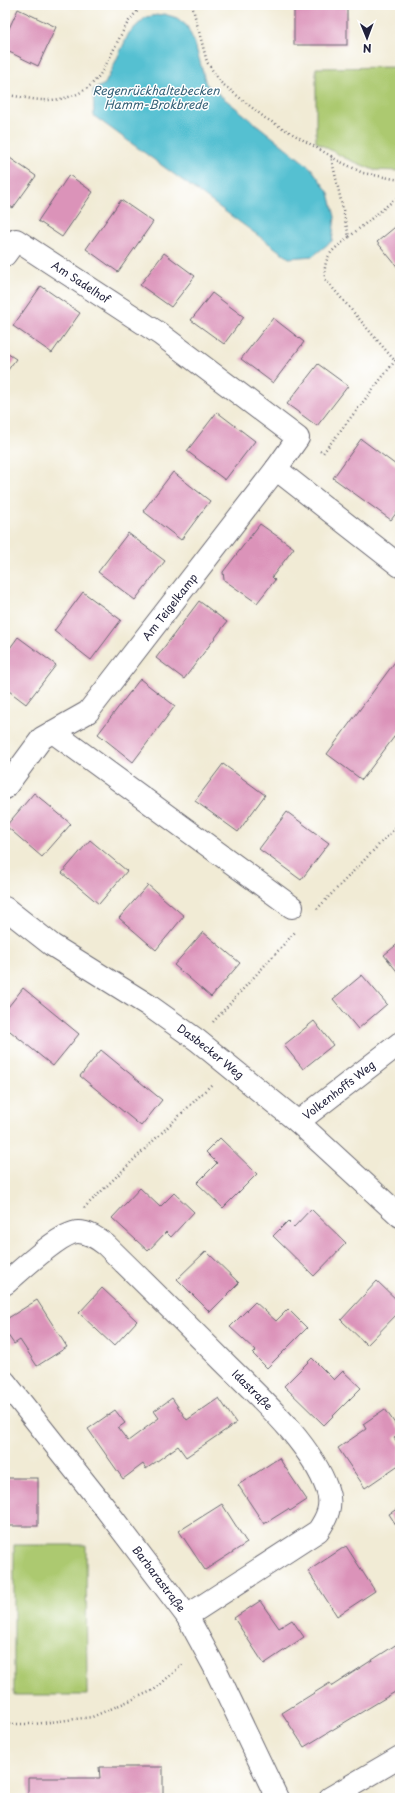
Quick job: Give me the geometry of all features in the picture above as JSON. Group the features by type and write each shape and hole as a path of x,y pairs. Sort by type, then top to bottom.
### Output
{"street":[{"name":"Am Sadelhof","path":"5,255 16,240 160,334 298,438"},
{"name":"Am Teigelkamp","path":"5,788 42,738 88,712 276,469 298,438"},
{"path":"276,469 400,566"},
{"path":"53,732 292,906"},
{"name":"Dasbecker Weg","path":"5,908 52,945 154,1009 197,1040 298,1122 400,1216"},
{"name":"Volkenhoffs Weg","path":"298,1122 400,1043"},
{"path":"5,1284 54,1244 78,1232"},
{"name":"Idastraße","path":"78,1232 91,1235 106,1245 255,1393 304,1446 327,1489 330,1504 327,1519 318,1531 187,1616"},
{"name":"Barbarastraße","path":"5,1382 81,1477 187,1616 214,1666 277,1798"},
{"path":"330,1798 400,1757"}],"path":[{"path":"5,95 49,100 72,98 87,89 102,74 128,22 143,5"},
{"path":"192,5 207,62 220,82 265,118 331,156 363,173 400,180"},
{"path":"331,156 349,237"},
{"path":"395,362 325,279 324,266 328,254 400,195"},
{"path":"298,438 323,453 395,362 400,361"},
{"path":"78,1232 84,1206 229,1067"},
{"path":"5,1724 34,1724 92,1717 154,1690 203,1647"}],"green space":[{"path":"400,67 400,171 374,170 345,158 316,142 316,68"},
{"path":"14,1545 86,1545 87,1695 14,1695"}],"water":[{"name":"Regenrückhaltebecken Hamm-Brokbrede","path":"164,14 177,18 187,26 195,44 206,84 311,168 329,193 335,217 332,241 313,256 289,258 94,116 93,90 105,84 129,33 146,17"}],"building":[{"path":"294,5 347,5 347,45 294,45"},
{"path":"18,9 56,27 38,66 5,50 5,37"},
{"path":"7,156 36,176 13,208 5,203 5,159"},
{"path":"69,175 93,192 62,237 38,221"},
{"path":"121,200 153,222 118,272 86,249"},
{"path":"400,223 400,270 377,242"},
{"path":"164,253 195,276 171,307 140,285"},
{"path":"41,286 80,313 52,353 13,326"},
{"path":"212,293 244,317 224,344 191,320"},
{"path":"273,318 304,342 273,383 241,359"},
{"path":"5,352 16,359 5,374"},
{"path":"318,364 348,386 317,426 287,404"},
{"path":"217,412 255,441 225,480 187,451"},
{"path":"361,439 400,468 400,508 391,520 333,478"},
{"path":"173,472 210,501 181,540 143,511"},
{"path":"260,524 294,548 272,577 275,580 257,603 224,580 223,572"},
{"path":"128,533 165,561 135,600 98,572"},
{"path":"83,592 121,620 91,660 54,631"},
{"path":"199,601 227,622 184,679 156,658"},
{"path":"18,637 56,665 26,704 5,688 5,655"},
{"path":"400,655 400,729 362,780 327,754"},
{"path":"140,679 175,706 133,762 98,734"},
{"path":"223,764 265,795 238,832 195,801"},
{"path":"34,793 71,824 42,857 6,826"},
{"path":"287,812 329,843 301,880 259,849"},
{"path":"90,840 127,871 99,904 62,873"},
{"path":"148,885 184,916 156,950 119,918"},
{"path":"203,932 240,963 211,997 174,965"},
{"path":"400,942 400,975 384,955"},
{"path":"362,975 387,1004 358,1029 333,999"},
{"path":"23,988 79,1034 53,1066 5,1027 5,1011"},
{"path":"314,1021 333,1045 303,1069 284,1045"},
{"path":"101,1050 162,1100 141,1126 80,1076"},
{"path":"220,1138 257,1174 223,1208 197,1183 217,1163 206,1152"},
{"path":"140,1188 160,1207 174,1193 194,1212 171,1237 166,1232 148,1251 112,1218"},
{"path":"311,1209 346,1243 314,1276 273,1236 288,1221 294,1227"},
{"path":"206,1251 239,1283 210,1312 177,1279"},
{"path":"377,1281 400,1303 400,1311 367,1345 341,1320"},
{"path":"102,1288 137,1321 114,1346 79,1313"},
{"path":"37,1300 67,1347 37,1366 20,1340 14,1344 5,1331 5,1320"},
{"path":"255,1302 276,1321 288,1309 307,1328 267,1368 253,1354 256,1351 230,1327"},
{"path":"312,1358 334,1380 343,1371 361,1388 324,1425 284,1386"},
{"path":"172,1398 187,1420 219,1398 236,1423 186,1457 178,1446 146,1469 143,1464 123,1479 88,1429 115,1410 125,1423 118,1428 128,1441 159,1418 154,1411"},
{"path":"385,1409 400,1431 400,1434 394,1438 400,1446 400,1464 365,1488 338,1448 366,1429 363,1424"},
{"path":"279,1458 307,1500 290,1511 288,1509 264,1524 238,1485"},
{"path":"5,1478 38,1478 38,1526 5,1526"},
{"path":"222,1504 247,1543 205,1570 179,1531"},
{"path":"400,1507 400,1531 389,1514"},
{"path":"346,1546 375,1591 337,1616 308,1571"},
{"path":"260,1601 279,1628 292,1620 304,1637 264,1664 234,1618"},
{"path":"400,1642 400,1689 304,1747 282,1713 330,1683 332,1686"},
{"path":"99,1767 163,1767 163,1798 28,1798 28,1778 100,1778"}]}
